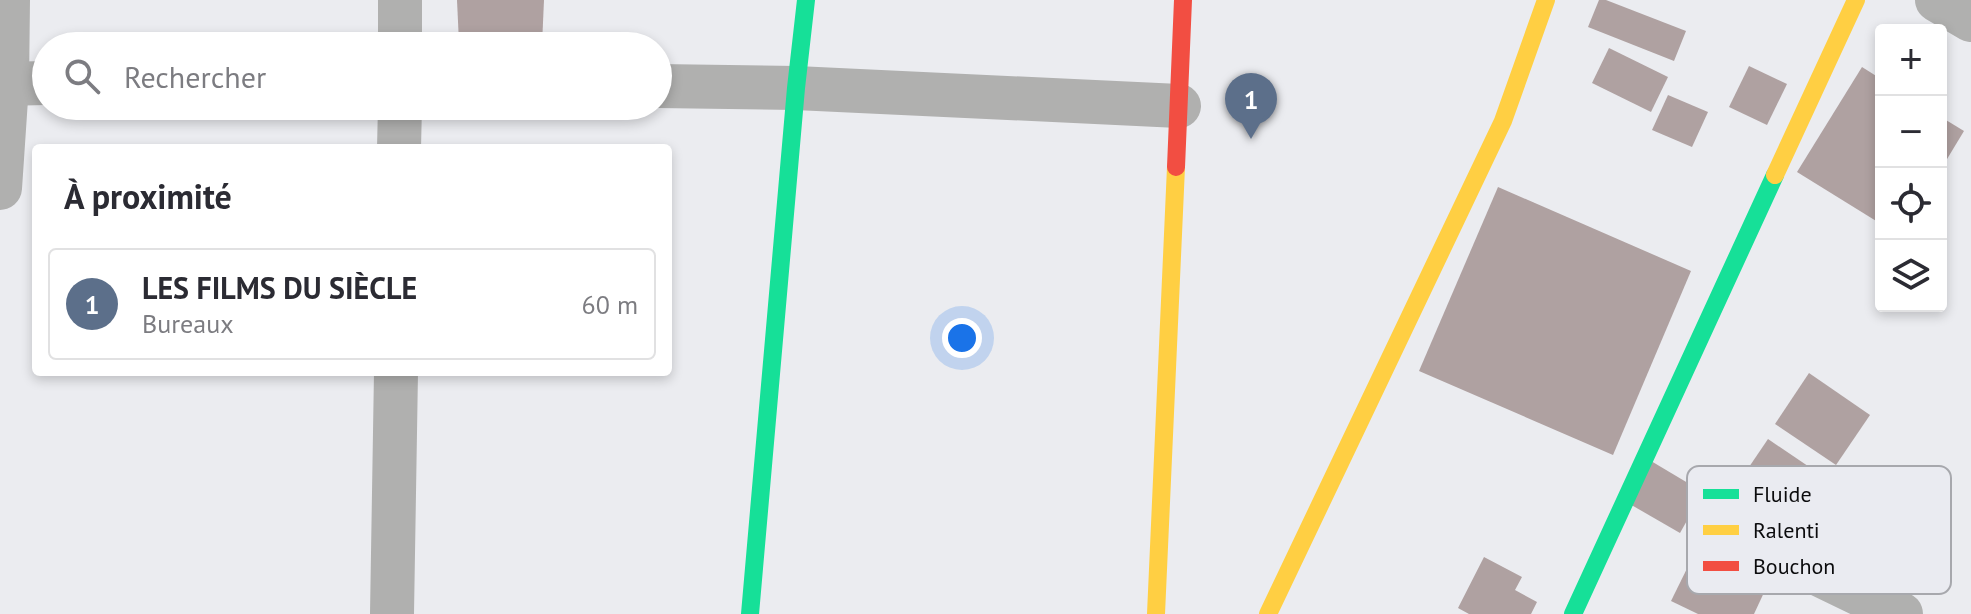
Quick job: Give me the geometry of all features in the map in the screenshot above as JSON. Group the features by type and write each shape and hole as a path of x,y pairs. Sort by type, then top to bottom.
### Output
{"street":[{"path":"0,188 18,84 8,0"},
{"path":"400,0 400,32"},
{"path":"750,614 806,0"},
{"path":"1156,614 1183,0"},
{"path":"1268,614 1503,121 1546,0"},
{"path":"1573,614 1856,0"},
{"path":"1937,0 1971,20"},
{"path":"672,86 796,88 1179,106"},
{"path":"399,144 400,120"},
{"path":"392,614 396,376"},
{"path":"1860,594 1901,614"}],"building":[{"path":"457,0 544,0 543,32 458,32"},
{"path":"1599,0 1686,31 1674,61 1588,27"},
{"path":"1609,48 1668,77 1651,112 1592,83"},
{"path":"1749,66 1787,84 1767,125 1729,107"},
{"path":"1862,67 1875,75 1875,220 1797,172"},
{"path":"1668,95 1708,112 1692,147 1652,130"},
{"path":"1947,121 1964,131 1947,159"},
{"path":"1498,187 1691,271 1613,455 1419,371"},
{"path":"1809,373 1870,415 1836,465 1775,424"},
{"path":"1768,439 1808,466 1750,466"},
{"path":"1651,461 1687,482 1687,521 1680,533 1628,503"},
{"path":"1484,557 1522,577 1515,590 1537,602 1531,614 1469,614 1458,608"},
{"path":"1687,568 1687,594 1763,594 1754,614 1698,614 1671,601"}],"traffic: fast":[{"path":"750,614 806,0"},
{"path":"1573,614 1775,175"}],"traffic: slow":[{"path":"1268,614 1503,121 1546,0"},
{"path":"1775,175 1856,0"},
{"path":"1156,614 1176,167"}],"traffic: jam":[{"path":"1176,167 1183,0"}],"place":[{"name":"LES FILMS DU SIÈCLE","path":"1251,139"}]}
